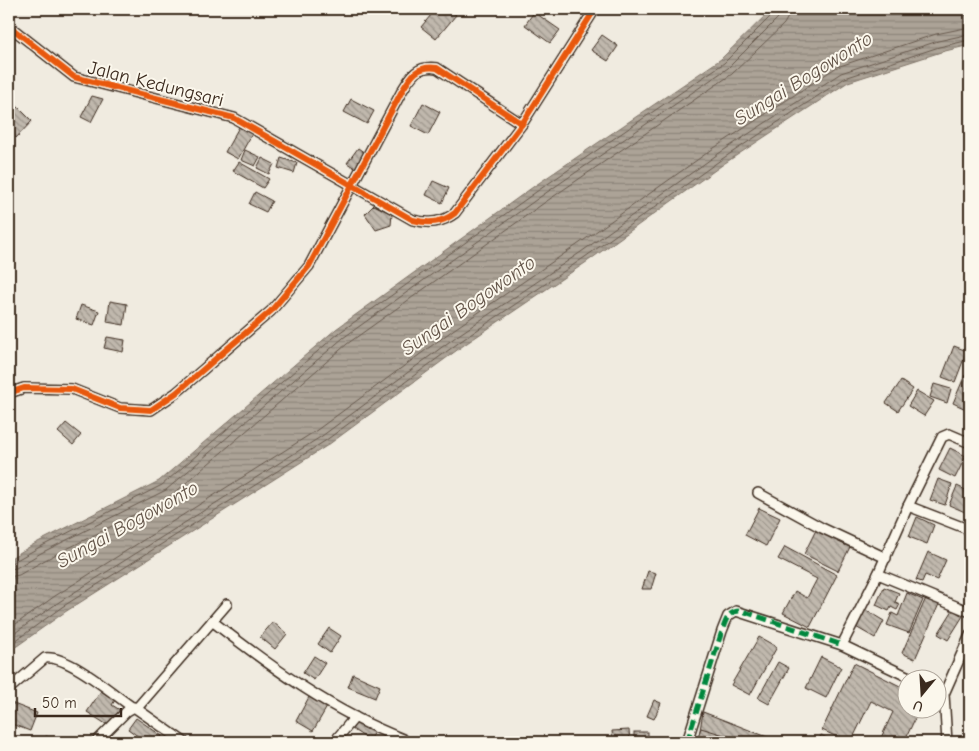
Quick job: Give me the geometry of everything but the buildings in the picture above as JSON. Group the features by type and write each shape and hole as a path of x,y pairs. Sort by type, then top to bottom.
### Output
{"street":[{"name":"Jalan Kedungsari","path":"9,26 74,77 234,118 413,220 428,223 450,217 456,213 522,124 595,9"},
{"path":"9,393 24,388 72,389 120,408 151,410 176,393 271,311 309,266 402,91 419,69 428,66 436,68 522,124"},
{"path":"842,645 886,558 908,506 942,437 949,434 970,442"},
{"path":"758,493 822,528 886,558"},
{"path":"908,506 970,530"},
{"path":"878,574 970,612"},
{"path":"96,742 134,708 227,604"},
{"path":"687,742 722,631 728,616 736,610 842,645 896,671"},
{"path":"212,622 295,681 355,717 403,739"},
{"path":"946,682 970,635"},
{"path":"9,689 45,658 55,658 80,670 184,742"},
{"path":"334,742 355,717"},
{"path":"944,718 947,742"}],"water":[{"name":"Sungai Bogowonto","path":"772,9 970,9 970,45 941,52 848,82 725,163 588,261 464,345 328,445 65,612 17,646 9,649 9,559 36,543 159,481 336,329 533,187 721,59"}],"marked path":[{"path":"687,742 722,631 726,620 734,612 742,611 842,645"}],"cycle path":[{"path":"9,26 74,77 234,118 413,220 430,222 440,221 455,213 522,124 595,9"},
{"path":"9,393 24,388 72,389 120,408 151,410 176,393 271,311 309,266 402,91 412,76 420,70 424,68 437,68 522,124"}]}
